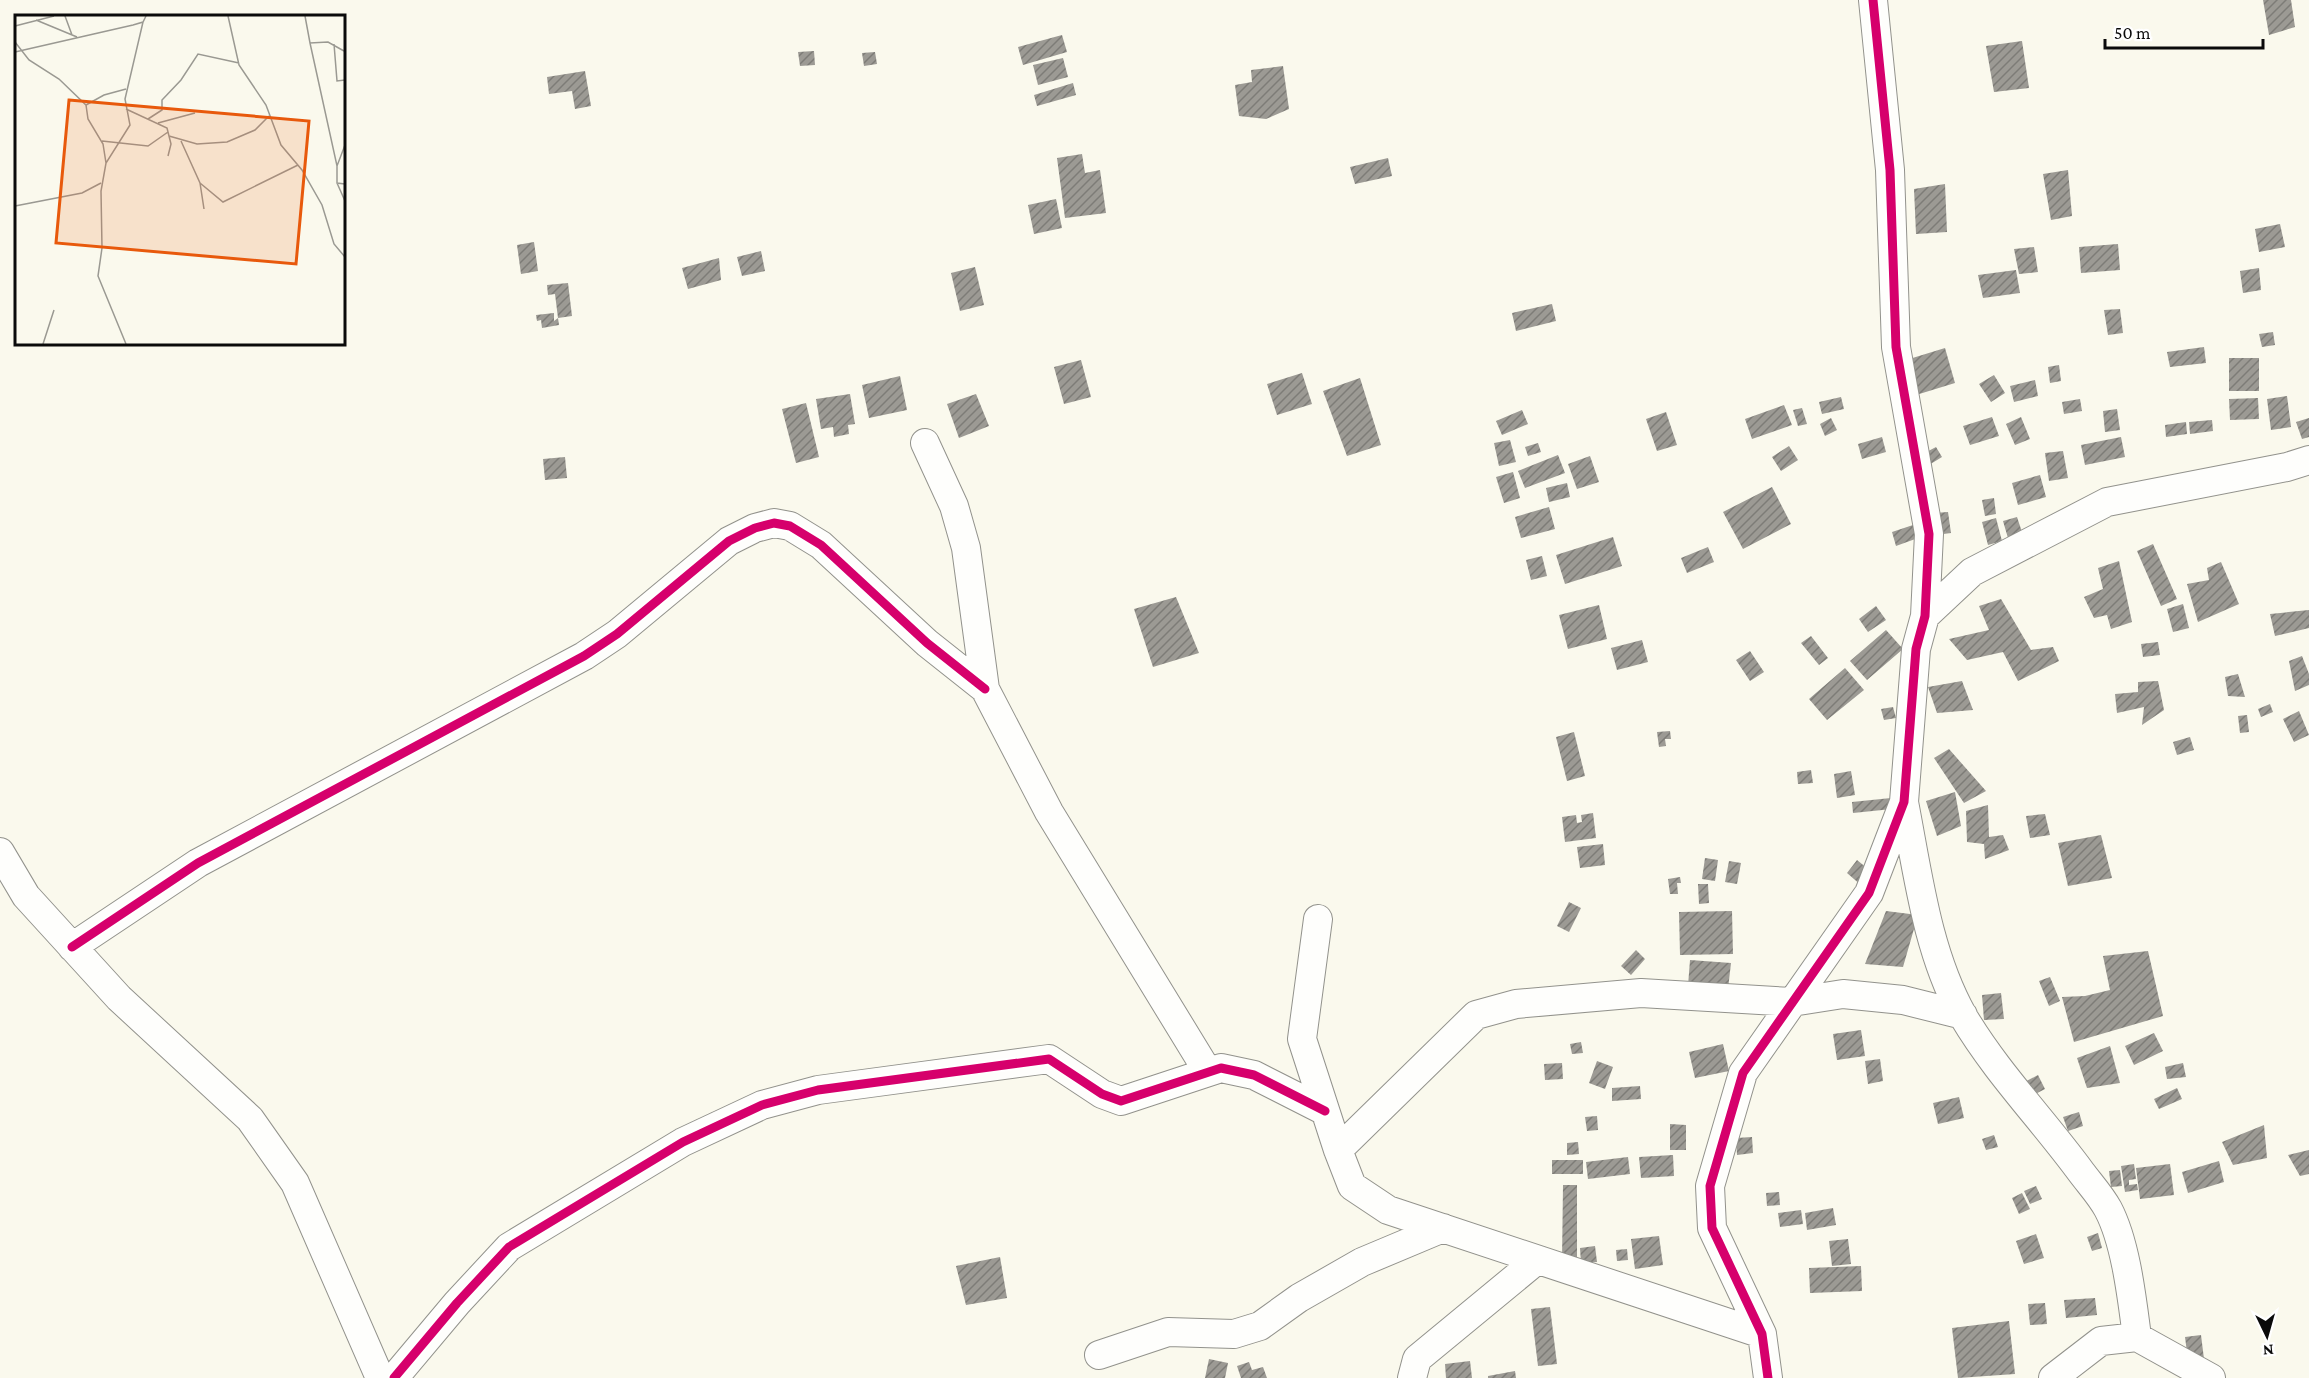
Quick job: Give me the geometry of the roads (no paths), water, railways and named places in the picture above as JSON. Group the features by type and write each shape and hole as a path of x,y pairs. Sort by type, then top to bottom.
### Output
{"street":[{"path":"1873,0 1890,170 1896,347 1929,534 1925,616 1916,649 1904,802 1926,919 1947,981 1963,1015 1982,1046 2056,1138 2108,1209 2127,1271 2138,1337"},
{"path":"925,443 954,506 966,548 985,689 1049,812 1208,1072"},
{"path":"1925,616 1972,572 2107,502 2287,467 2309,460"},
{"path":"72,947 198,863 585,656 617,634 729,541 755,528 774,523 802,531 821,545 927,643 985,689"},
{"path":"1768,1378 1762,1334 1712,1228 1710,1186 1743,1073 1869,893 1904,802"},
{"path":"0,852 26,896 119,998 256,1128 295,1183 380,1378"},
{"path":"1318,919 1302,1039 1352,1186 1388,1210 1762,1334"},
{"path":"1338,1150 1476,1015 1516,1004 1641,993 1792,1002 1843,994 1873,996 1963,1015"},
{"path":"394,1378 457,1303 509,1247 683,1142 762,1105 818,1090 1049,1059 1102,1094 1121,1101 1221,1068 1254,1075 1325,1111"},
{"path":"1099,1355 1168,1332 1234,1334 1260,1326 1299,1298 1362,1262 1443,1228"},
{"path":"1412,1378 1417,1359 1537,1260"},
{"path":"2053,1378 2100,1341 2138,1337 2211,1378"}]}
